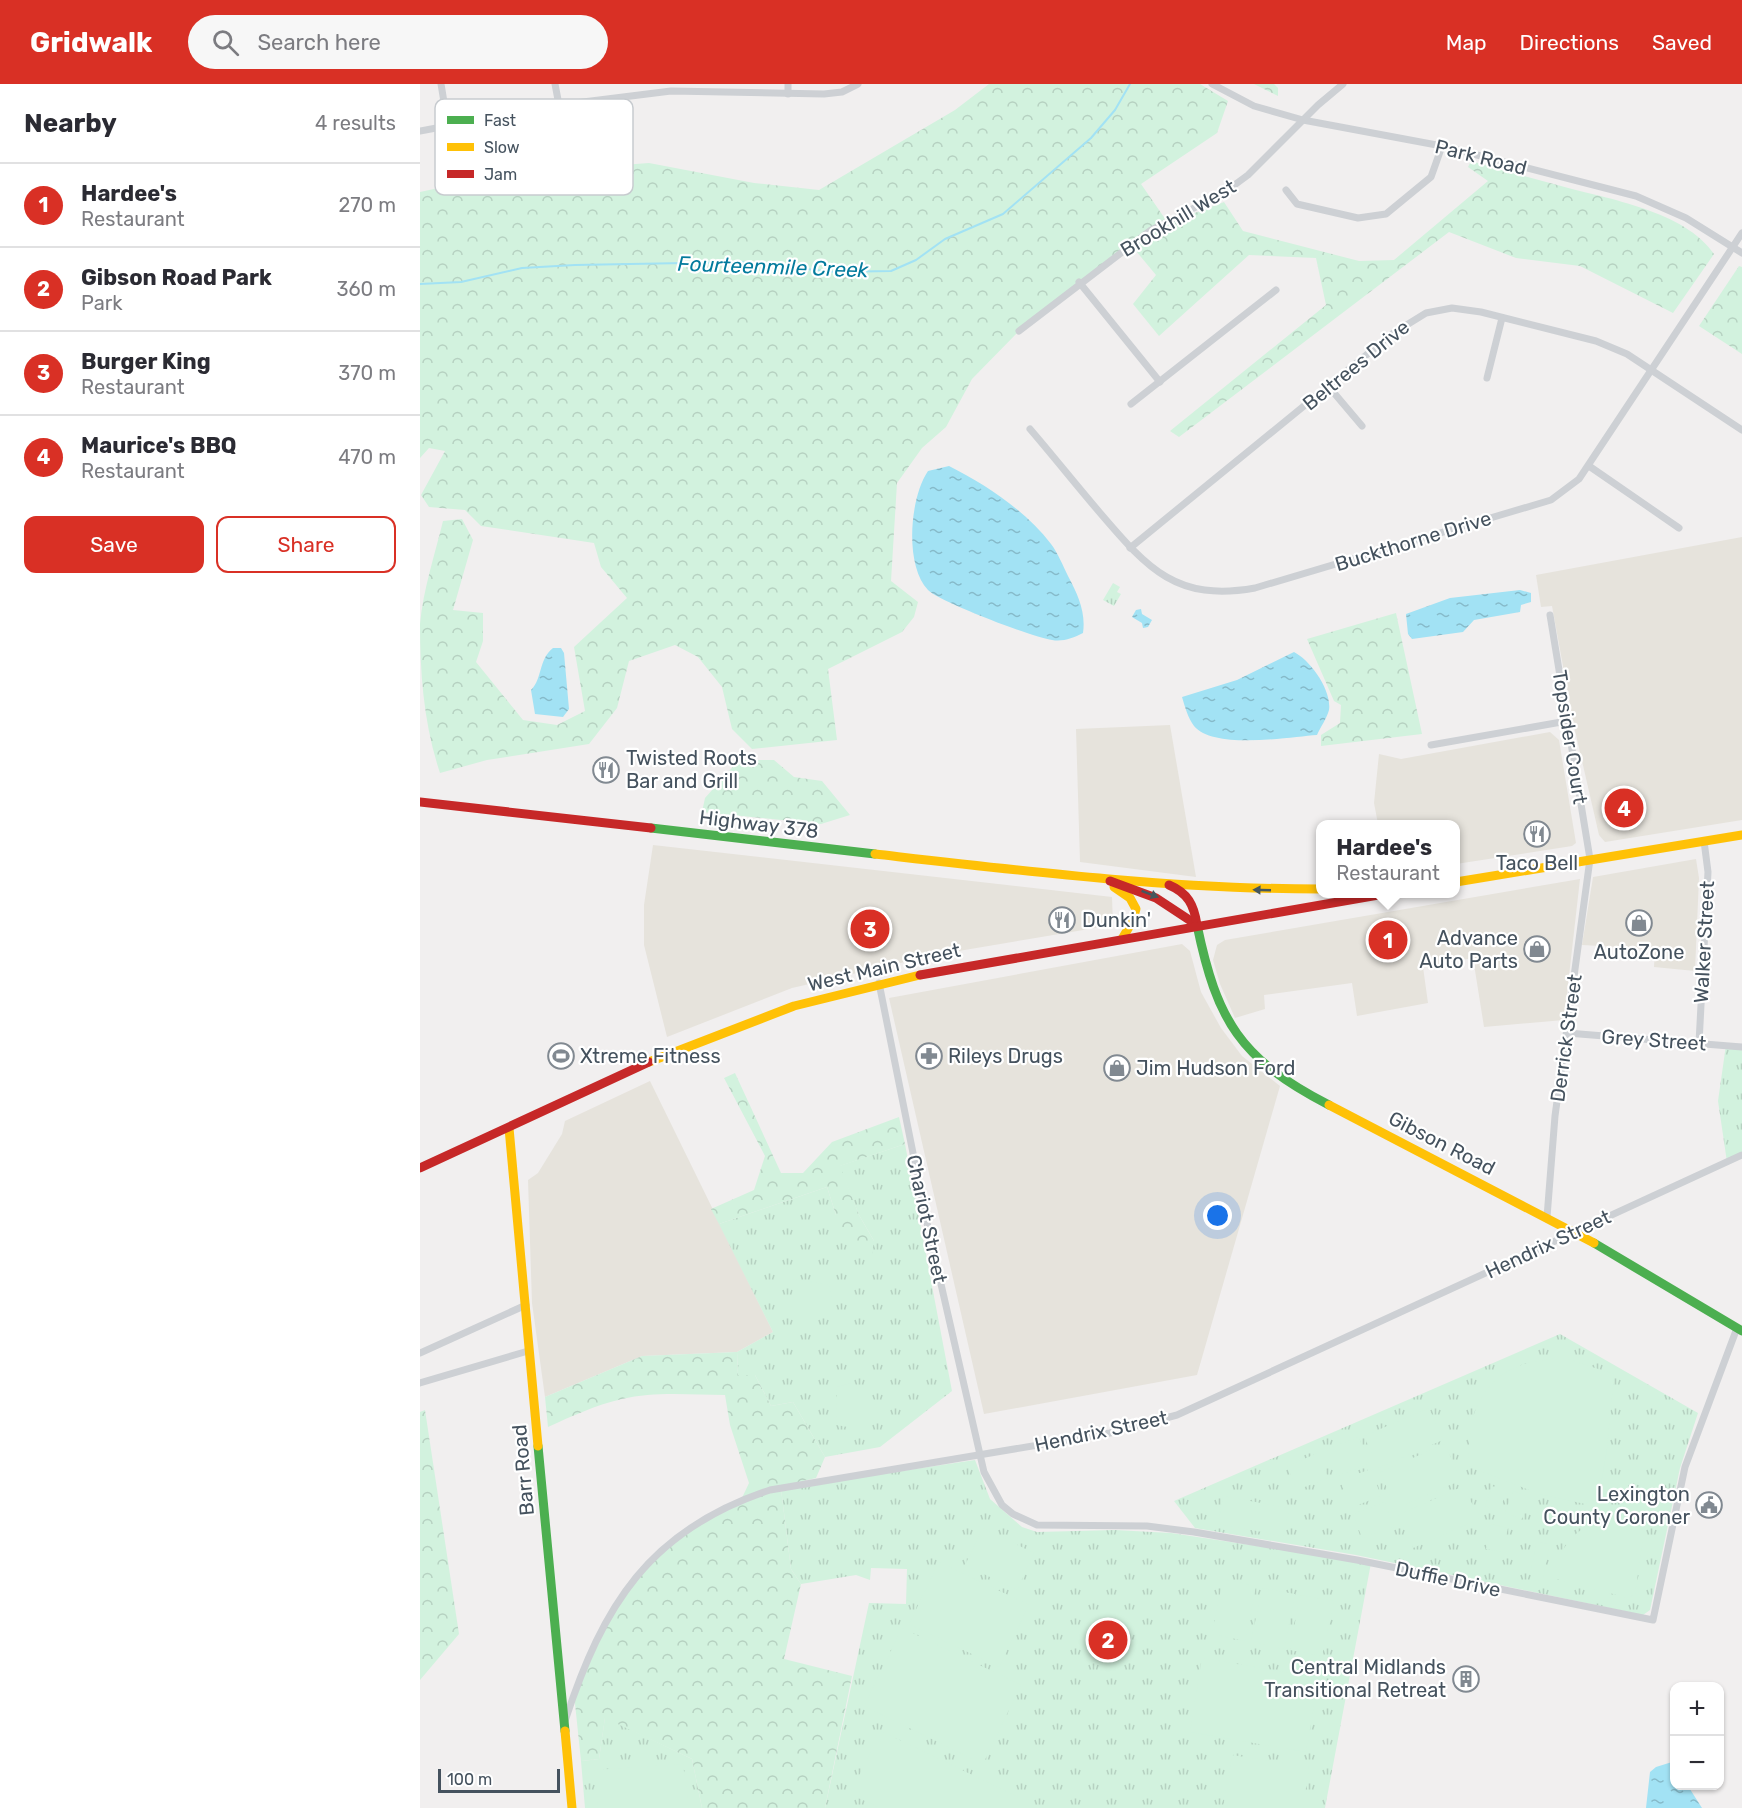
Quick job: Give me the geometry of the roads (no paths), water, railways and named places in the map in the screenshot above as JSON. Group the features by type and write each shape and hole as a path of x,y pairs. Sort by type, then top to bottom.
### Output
{"main road":[{"name":"Highway 378","path":"420,802 867,855 1095,877"},
{"path":"1460,881 1742,835"},
{"path":"1095,877 1156,880 1258,890 1316,889"},
{"path":"1095,877 1153,894 1173,905 1197,925"},
{"path":"1095,877 1126,893 1136,905 1134,919 1122,939"},
{"name":"Gibson Road","path":"1156,880 1174,886 1187,894 1194,905 1206,969 1217,1006 1244,1045 1259,1061 1302,1091 1576,1232 1740,1330"},
{"name":"West Main Street","path":"420,1168 665,1055 749,1021 879,983 1359,898"},
{"name":"Barr Road","path":"509,1128 572,1808"}],"street":[{"path":"441,84 444,99"},
{"path":"555,84 558,99"},
{"path":"788,84 788,94"},
{"path":"596,99 671,87 824,94 842,92 858,84"},
{"name":"Park Road","path":"1212,84 1254,106 1303,120 1442,146 1636,196 1686,218 1742,253"},
{"name":"Brookhill West","path":"1018,331 1078,282 1150,230 1232,186 1259,165 1303,120 1343,84"},
{"path":"420,131 435,128"},
{"path":"1286,190 1298,204 1358,218 1386,214 1431,177 1442,146"},
{"name":"Buckthorne Drive","path":"1030,429 1130,548 1161,575 1194,589 1234,592 1255,588 1551,500 1573,486 1653,370 1742,233"},
{"path":"1078,282 1160,382"},
{"path":"1131,404 1276,290"},
{"name":"Beltrees Drive","path":"1130,548 1392,334 1426,313 1452,308 1481,312 1603,343 1653,370 1742,430"},
{"path":"1487,378 1502,318"},
{"path":"1329,387 1362,426"},
{"path":"1588,466 1679,528"},
{"name":"Topsider Court","path":"1550,615 1590,859"},
{"path":"1431,745 1567,721"},
{"name":"Walker Street","path":"1699,1043 1708,872 1704,841"},
{"name":"Derrick Street","path":"1547,1217 1552,1147 1590,859"},
{"name":"Chariot Street","path":"879,983 927,1222 980,1454"},
{"name":"Grey Street","path":"1567,1033 1742,1047"},
{"name":"Hendrix Street","path":"564,1724 590,1653 615,1607 649,1561 686,1529 727,1506 770,1490 1125,1430 1177,1415 1742,1155"},
{"path":"420,1353 526,1305"},
{"name":"Duffie Drive","path":"980,1454 991,1490 1002,1505 1013,1514 1037,1525 1147,1526 1194,1532 1358,1560 1653,1620 1685,1467 1740,1330"},
{"path":"420,1383 528,1351"}],"water":[{"path":"949,466 1004,499 1030,520 1051,544 1078,597 1084,625 1083,633 1060,640 1042,638 967,610 928,590 920,579 915,565 912,531 914,513 917,497 928,471"},
{"path":"1520,590 1531,593 1531,602 1521,605 1520,612 1474,620 1463,632 1412,639 1408,634 1406,614 1450,598"},
{"path":"1141,609 1142,614 1152,620 1148,627 1143,628 1142,623 1132,617 1136,610"},
{"path":"553,648 561,648 564,653 569,709 563,717 535,714 531,690 545,658"},
{"path":"1294,652 1313,669 1327,694 1329,710 1317,735 1234,740 1218,738 1194,726 1182,697 1237,680"},
{"path":"1670,1763 1670,1790 1691,1790 1702,1808 1646,1808 1650,1772 1656,1767"}],"waterway":[{"name":"Fourteenmile Creek","path":"420,284 461,282 522,268 575,265 740,262 834,272 891,271 916,260 945,239 1003,214 1091,138 1115,110 1130,84"}],"place":[{"name":"Twisted Roots Bar and Grill","path":"606,770"},
{"name":"Maurice's BBQ","path":"1624,808"},
{"name":"Taco Bell","path":"1537,834"},
{"name":"Dunkin'","path":"1062,920"},
{"name":"AutoZone","path":"1639,923"},
{"name":"Burger King","path":"870,929"},
{"name":"Hardee's","path":"1388,940"},
{"name":"Advance Auto Parts","path":"1537,949"},
{"name":"Xtreme Fitness","path":"561,1056"},
{"name":"Rileys Drugs","path":"929,1056"},
{"name":"Jim Hudson Ford","path":"1117,1068"},
{"name":"Lexington County Coroner","path":"1709,1505"},
{"name":"Gibson Road Park","path":"1108,1640"},
{"name":"Central Midlands Transitional Retreat","path":"1466,1679"}]}
